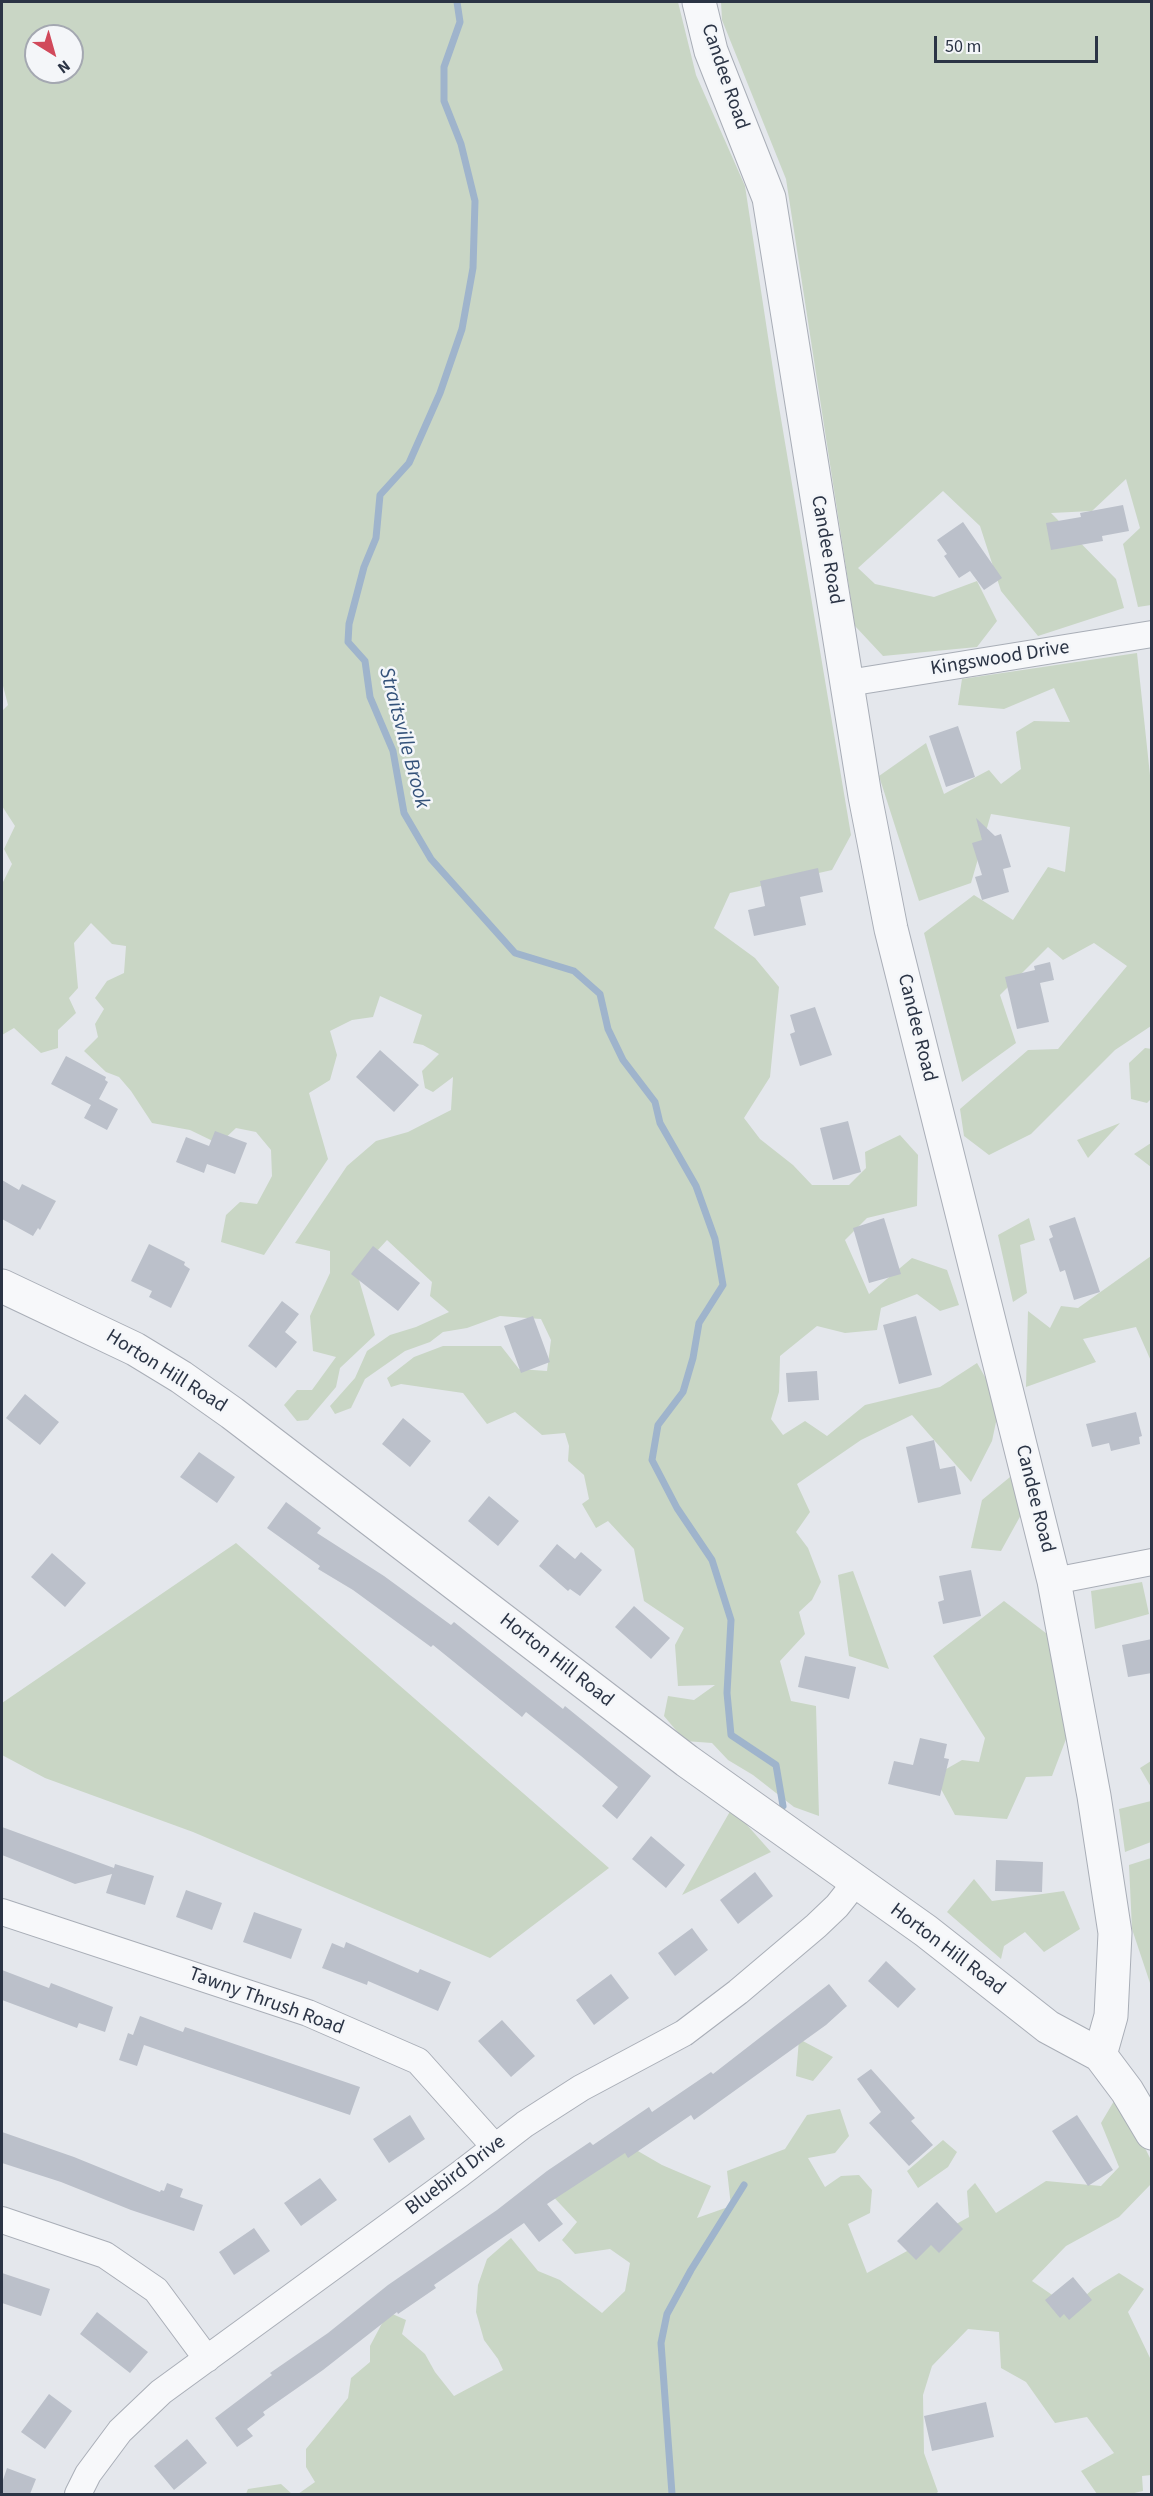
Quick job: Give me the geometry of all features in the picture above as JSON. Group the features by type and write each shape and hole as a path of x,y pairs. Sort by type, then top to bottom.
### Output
{"street":[{"name":"Candee Road","path":"699,2 711,51 769,198 865,796 891,929 1054,1581 1094,1796 1115,1933 1111,2016 1100,2055"},
{"name":"Kingswood Drive","path":"848,683 1152,634"},
{"name":"Horton Hill Road","path":"2,1286 135,1349 209,1396 679,1755 926,1931 1048,2027 1100,2055"},
{"path":"1054,1581 1152,1562"},
{"name":"Bluebird Drive","path":"78,2494 88,2474 120,2431 161,2392 525,2124 580,2088 684,2033 738,1992 816,1926 837,1906 856,1882"},
{"name":"Tawny Thrush Road","path":"2,1912 308,2013 417,2061 495,2147"},
{"path":"1100,2055 1152,2133"},
{"path":"2,2220 105,2255 122,2266 156,2290 207,2359"}],"green space":[{"path":"2,2 678,2 696,75 745,186 776,389 851,835 832,870 730,893 714,928 755,958 779,987 770,1077 744,1118 760,1139 793,1165 812,1185 849,1185 866,1168 865,1152 900,1135 918,1155 917,1206 867,1218 845,1240 869,1294 912,1258 947,1270 959,1305 940,1311 917,1294 881,1308 877,1330 845,1333 817,1326 780,1356 779,1392 771,1419 783,1435 805,1421 827,1436 865,1405 940,1387 977,1363 1000,1403 992,1441 971,1482 912,1415 861,1440 797,1484 810,1512 796,1532 808,1548 821,1582 812,1600 799,1612 805,1634 780,1661 791,1701 816,1706 819,1816 794,1807 753,1775 728,1760 712,1743 685,1741 664,1716 668,1696 694,1700 715,1685 678,1686 675,1645 684,1628 644,1601 634,1549 608,1521 596,1528 582,1504 589,1499 584,1475 568,1461 569,1446 565,1433 542,1435 515,1412 487,1424 463,1393 401,1384 391,1387 387,1378 414,1357 443,1346 501,1346 519,1369 547,1371 551,1340 541,1319 500,1316 467,1328 443,1332 430,1342 405,1351 365,1379 351,1408 335,1414 330,1406 355,1378 367,1351 390,1335 416,1327 449,1312 430,1296 432,1282 387,1240 357,1273 375,1335 340,1368 336,1387 308,1420 297,1421 284,1405 297,1390 312,1390 336,1357 313,1351 310,1316 330,1273 330,1251 295,1243 347,1166 376,1141 408,1132 451,1110 453,1077 433,1092 425,1088 422,1071 439,1054 423,1045 413,1043 422,1015 380,996 373,1017 352,1020 330,1031 337,1055 330,1080 309,1093 328,1159 264,1255 221,1242 226,1215 240,1202 257,1204 272,1176 271,1150 256,1132 236,1128 219,1144 190,1130 152,1123 119,1077 106,1072 84,1051 98,1037 95,1024 104,1009 95,998 107,981 124,973 126,946 112,944 91,923 74,943 78,988 69,998 76,1013 58,1030 58,1048 41,1053 14,1028 2,1035 2,884 12,864 4,849 15,826 2,806 2,711 8,705 2,682"},
{"path":"721,2 1151,2 1151,605 1138,607 1123,544 1140,528 1126,479 1092,511 1051,513 1116,579 1124,608 1038,636 1001,591 980,526 943,491 858,568 875,584 934,597 977,581 997,621 977,647 883,656 855,626 786,179 722,20"},
{"path":"1137,653 1152,794 1151,1026 1115,1050 1031,1134 989,1155 964,1136 960,1109 1028,1050 1058,1049 1127,966 1094,943 1063,960 1048,947 1000,995 1016,1043 962,1082 924,933 974,895 1013,920 1048,867 1065,872 1070,827 991,814 971,883 919,901 879,776 926,743 944,794 989,770 1001,784 1021,769 1016,732 1034,721 1070,722 1054,688 1004,709 958,705 962,679"},
{"path":"1145,1048 1152,1049 1151,1099 1147,1103 1131,1099 1129,1063"},
{"path":"1120,1123 1088,1158 1077,1140"},
{"path":"1151,1143 1151,1167 1134,1154"},
{"path":"1029,1218 1035,1240 1020,1245 1027,1293 1013,1302 998,1235"},
{"path":"1151,1256 1151,1361 1136,1327 1083,1339 1096,1362 1026,1387 1028,1311 1050,1328 1061,1306 1078,1308"},
{"path":"1010,1477 1022,1513 1001,1551 971,1548 982,1500"},
{"path":"236,1543 609,1868 490,1958 193,1832 45,1778 2,1755 2,1703"},
{"path":"853,1571 889,1669 849,1656 838,1575"},
{"path":"1142,1582 1149,1614 1095,1629 1091,1591"},
{"path":"1004,1601 1051,1637 1071,1726 1052,1776 1026,1777 1007,1819 955,1815 934,1776 962,1760 979,1762 985,1738 933,1656"},
{"path":"1151,1761 1151,1787 1140,1768"},
{"path":"1151,1801 1151,1842 1125,1852 1119,1809"},
{"path":"732,1808 771,1852 682,1895"},
{"path":"1151,1858 1152,1986 1132,1929 1129,1865"},
{"path":"974,1879 992,1901 1064,1891 1080,1929 1044,1952 1025,1932 1004,1946 1001,1959 947,1912"},
{"path":"799,2039 833,2057 813,2081 796,2076"},
{"path":"1114,2101 1139,2136 1151,2160 1151,2184 1119,2217 1066,2246 1032,2281 1071,2308 1093,2289 1119,2273 1144,2289 1128,2312 1151,2360 1151,2475 1142,2476 1143,2491 1130,2494 1097,2494 1081,2471 1114,2453 1087,2417 1055,2423 1026,2382 1001,2368 999,2332 968,2329 932,2366 923,2395 924,2453 938,2492 935,2494 298,2494 315,2482 306,2467 306,2449 348,2398 351,2378 370,2362 370,2346 388,2312 406,2320 402,2334 425,2354 435,2372 454,2396 503,2370 484,2340 476,2312 478,2285 487,2259 511,2238 538,2271 560,2280 602,2313 625,2291 630,2263 610,2249 575,2254 562,2240 577,2222 547,2190 631,2147 662,2165 711,2186 697,2218 731,2206 727,2171 785,2149 807,2115 840,2109 849,2136 835,2153 808,2158 825,2187 841,2176 859,2175 872,2190 870,2213 848,2224 867,2273 969,2217 967,2191 975,2183 996,2213 1046,2181 1101,2186 1119,2167 1101,2123"},
{"path":"943,2140 957,2152 948,2167 918,2188 907,2171"},
{"path":"281,2484 292,2494 246,2494 248,2489"}],"building":[{"path":"1123,505 1129,531 1102,536 1103,541 1051,550 1046,523 1081,517 1080,513"},
{"path":"963,522 1002,578 984,590 970,571 959,578 944,556 947,554 937,540"},
{"path":"958,726 975,777 946,787 929,736"},
{"path":"976,818 995,836 1001,834 1011,867 1003,869 1009,892 982,900 975,877 982,875 972,843 982,840"},
{"path":"818,868 823,892 800,897 806,925 754,936 748,910 765,906 760,881"},
{"path":"1050,962 1054,980 1040,983 1049,1022 1017,1029 1005,977 1035,970 1034,966"},
{"path":"815,1007 832,1055 800,1066 790,1034 795,1032 790,1015"},
{"path":"380,1050 419,1085 394,1112 356,1077"},
{"path":"66,1056 106,1077 105,1080 108,1082 99,1099 118,1109 107,1130 84,1118 91,1105 51,1084"},
{"path":"848,1121 861,1172 833,1180 820,1128"},
{"path":"215,1131 247,1143 235,1174 207,1164 204,1173 176,1162 186,1137 209,1146"},
{"path":"2,1180 19,1190 22,1184 56,1201 40,1230 38,1228 33,1236 2,1219"},
{"path":"1075,1217 1100,1292 1074,1300 1065,1270 1060,1272 1049,1239 1053,1237 1049,1226"},
{"path":"884,1218 901,1274 869,1283 853,1228"},
{"path":"149,1244 185,1262 184,1265 190,1269 171,1308 149,1297 152,1291 131,1281"},
{"path":"373,1246 420,1283 398,1311 351,1274"},
{"path":"282,1301 299,1314 285,1332 297,1342 276,1368 248,1346"},
{"path":"533,1316 550,1362 521,1373 504,1326"},
{"path":"916,1316 932,1375 899,1384 883,1325"},
{"path":"817,1371 819,1400 788,1402 786,1373"},
{"path":"25,1394 59,1422 40,1445 6,1418"},
{"path":"1136,1412 1142,1436 1139,1437 1140,1444 1111,1451 1109,1443 1092,1447 1086,1424"},
{"path":"403,1418 431,1441 410,1467 382,1444"},
{"path":"934,1440 940,1469 955,1466 961,1494 918,1503 906,1447"},
{"path":"199,1452 235,1477 217,1503 180,1477"},
{"path":"489,1496 519,1521 498,1546 468,1521"},
{"path":"286,1502 321,1528 317,1533 384,1576 451,1625 454,1622 563,1709 565,1706 651,1776 617,1819 602,1806 618,1787 581,1756 526,1712 522,1717 433,1645 431,1647 353,1590 318,1569 320,1566 267,1528"},
{"path":"557,1544 575,1559 581,1552 602,1570 580,1596 570,1589 568,1591 539,1566"},
{"path":"52,1553 86,1583 65,1607 31,1577"},
{"path":"971,1570 981,1616 943,1624 938,1602 944,1600 939,1576"},
{"path":"634,1606 670,1638 651,1659 615,1627"},
{"path":"1152,1639 1152,1673 1128,1677 1122,1645"},
{"path":"805,1656 856,1667 849,1699 798,1687"},
{"path":"920,1738 947,1744 944,1758 949,1759 940,1796 888,1784 894,1761 913,1765"},
{"path":"2,1827 114,1868 115,1864 154,1876 145,1905 106,1893 112,1874 75,1884 2,1855"},
{"path":"651,1836 685,1865 666,1888 632,1859"},
{"path":"996,1860 1043,1862 1042,1892 995,1891"},
{"path":"755,1872 773,1896 738,1924 720,1900"},
{"path":"186,1890 222,1903 212,1930 176,1917"},
{"path":"254,1912 302,1929 291,1959 243,1942"},
{"path":"692,1928 708,1950 675,1976 658,1953"},
{"path":"346,1942 418,1973 420,1969 451,1982 438,2011 368,1981 367,1985 322,1968 332,1943 344,1948"},
{"path":"886,1961 916,1989 898,2008 868,1981"},
{"path":"2,1970 49,1988 51,1983 113,2007 105,2032 79,2023 77,2028 2,2000"},
{"path":"611,1974 629,1998 594,2025 576,2000"},
{"path":"829,1984 847,2006 826,2025 694,2120 691,2115 628,2158 625,2153 547,2204 563,2224 539,2242 524,2223 434,2285 436,2288 398,2314 397,2312 323,2370 263,2412 265,2415 247,2429 253,2436 237,2447 215,2418 272,2375 270,2373 328,2333 388,2285 497,2210 547,2171 590,2142 593,2145 649,2107 652,2112 711,2072 713,2074"},
{"path":"140,2016 183,2032 185,2027 360,2087 350,2115 144,2045 137,2066 119,2060 128,2033 133,2035"},
{"path":"502,2020 535,2056 511,2077 478,2041"},
{"path":"871,2069 915,2118 911,2121 933,2145 909,2166 869,2123 881,2112 857,2079"},
{"path":"410,2115 425,2139 389,2163 373,2139"},
{"path":"1077,2115 1113,2170 1088,2186 1052,2131"},
{"path":"2,2132 74,2157 160,2192 164,2191 167,2183 183,2189 180,2197 203,2205 194,2231 2,2163"},
{"path":"320,2178 337,2200 301,2226 284,2203"},
{"path":"937,2202 963,2229 939,2253 931,2245 916,2260 897,2241"},
{"path":"254,2228 270,2251 234,2275 219,2252"},
{"path":"2,2273 50,2289 41,2316 2,2303"},
{"path":"1073,2277 1092,2300 1069,2320 1064,2314 1060,2318 1045,2300"},
{"path":"97,2312 148,2352 130,2373 80,2334"},
{"path":"49,2394 72,2411 45,2449 21,2432"},
{"path":"986,2402 994,2437 932,2451 924,2416"},
{"path":"187,2439 207,2463 174,2490 154,2466"},
{"path":"7,2468 36,2479 30,2494 2,2494 2,2483"}],"waterway":[{"name":"Straitsville Brook","path":"457,2 460,22 444,67 444,101 461,144 475,201 473,268 462,329 440,393 409,463 380,495 376,538 364,567 349,624 348,642 365,661 370,697 393,751 404,813 431,859 515,953 574,971 600,994 608,1029 623,1060 655,1102 660,1123 696,1186 715,1239 723,1285 699,1323 693,1358 683,1392 658,1425 652,1460 677,1508 712,1560 731,1620 727,1693 731,1735 776,1765 783,1806"},
{"name":"Straitsville Brook","path":"672,2494 661,2343 667,2314 691,2270 744,2185"}]}
